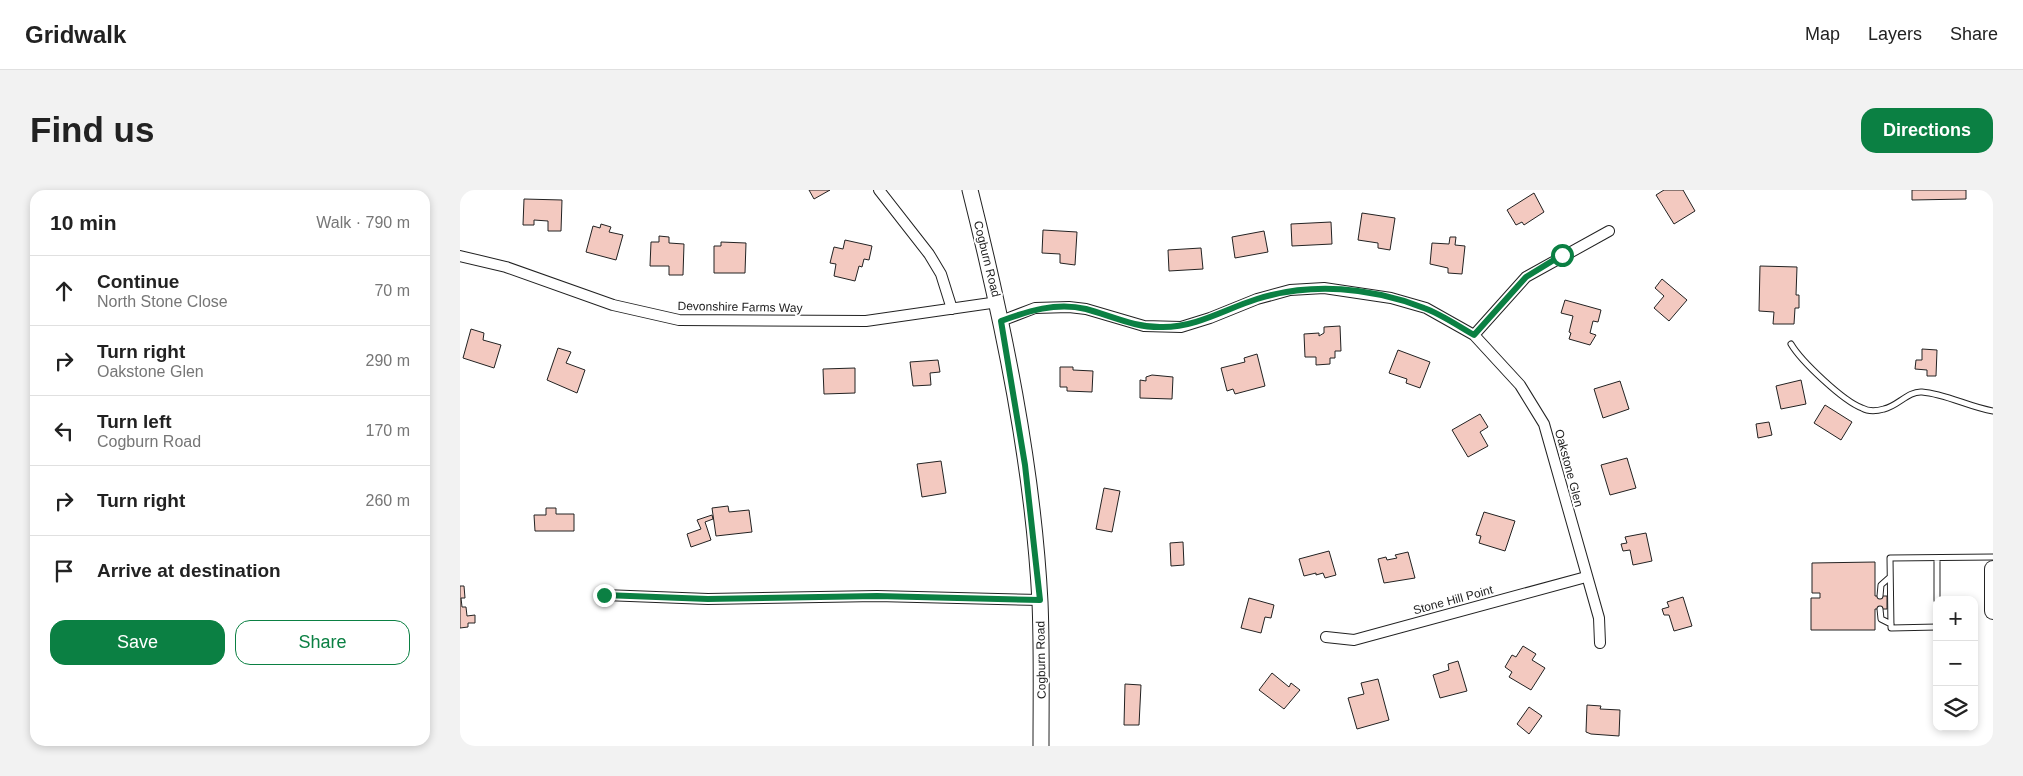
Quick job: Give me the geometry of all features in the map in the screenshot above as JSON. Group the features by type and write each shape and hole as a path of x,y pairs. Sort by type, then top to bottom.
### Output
{"main road":[{"path":"1993,569 1993,611"}],"street":[{"path":"879,190 929,254 941,274 952,309"},
{"name":"Cogburn Road","path":"970,190 998,302 1025,465 1040,600 1041,746"},
{"path":"1474,335 1526,277 1609,231"},
{"name":"Devonshire Farms Way","path":"460,256 506,267 613,305 679,320 866,320 998,302"},
{"name":"Oakstone Glen","path":"1001,321 1035,308 1069,307 1086,309 1144,326 1181,327 1210,318 1257,299 1290,290 1324,288 1358,291 1426,308 1474,335 1520,385 1544,424 1599,618 1600,643"},
{"name":"Stone Hill Point","path":"1326,637 1354,640 1586,577"},
{"path":"604,595 708,599 877,596 1040,600"}],"lane":[{"path":"1791,344 1807,364 1864,410 1886,409 1896,405 1910,394 1923,392 1993,411"},
{"path":"1933,627 1891,628 1890,558 1993,557"},
{"path":"1937,558 1937,596"},
{"path":"1880,596 1881,585 1890,577"},
{"path":"1880,609 1881,619 1891,624"}],"building":[{"path":"809,190 830,190 814,199"},
{"path":"1664,190 1683,190 1695,211 1674,224 1656,195"},
{"path":"1912,190 1966,190 1966,199 1912,200"},
{"path":"1534,193 1544,212 1524,225 1522,222 1516,225 1507,210"},
{"path":"524,199 562,200 561,231 548,231 548,221 534,220 534,225 523,225"},
{"path":"1362,213 1395,218 1390,250 1378,248 1378,243 1358,240"},
{"path":"1331,222 1332,244 1292,246 1291,224"},
{"path":"601,224 611,227 609,232 623,235 616,260 586,252 593,226 600,228"},
{"path":"1043,230 1077,232 1075,265 1060,263 1060,254 1042,253"},
{"path":"1264,231 1268,252 1235,258 1232,237"},
{"path":"659,236 669,237 669,243 684,244 683,275 669,275 669,266 650,266 651,242 659,242"},
{"path":"1450,237 1456,237 1455,245 1465,246 1462,274 1448,273 1448,268 1430,264 1432,243 1449,244"},
{"path":"845,240 872,246 869,260 864,259 862,267 859,266 855,281 834,276 836,264 830,263 834,247 843,249"},
{"path":"721,242 746,243 745,273 714,273 714,246 721,246"},
{"path":"1201,248 1203,269 1169,271 1168,250"},
{"path":"1760,266 1797,267 1796,295 1799,295 1799,308 1795,308 1794,324 1773,324 1774,312 1759,311"},
{"path":"1662,279 1687,300 1669,321 1654,308 1664,296 1655,288"},
{"path":"1565,300 1601,310 1598,322 1593,321 1590,333 1596,335 1590,345 1569,339 1573,316 1561,313"},
{"path":"1340,326 1341,351 1335,351 1335,358 1330,358 1330,364 1316,365 1316,357 1305,357 1304,334 1319,333 1319,336 1324,333 1324,327"},
{"path":"471,329 484,333 483,340 501,345 494,368 463,358"},
{"path":"558,348 571,352 566,363 585,370 577,393 547,380"},
{"path":"1922,349 1937,350 1936,376 1927,376 1927,370 1915,369 1916,360 1922,360"},
{"path":"1398,350 1430,362 1420,388 1406,383 1407,379 1389,373"},
{"path":"1257,354 1265,386 1235,394 1233,389 1227,391 1221,368 1245,362 1244,358"},
{"path":"938,360 940,372 930,373 931,385 913,386 910,362"},
{"path":"1060,367 1073,367 1073,370 1093,371 1092,392 1067,391 1067,387 1060,387"},
{"path":"855,368 855,393 824,394 823,369"},
{"path":"1152,375 1173,377 1172,399 1140,398 1140,380 1146,381 1146,377"},
{"path":"1801,380 1806,404 1781,409 1776,386"},
{"path":"1620,381 1629,409 1603,418 1594,389"},
{"path":"1825,405 1852,422 1841,440 1814,423"},
{"path":"1480,414 1488,427 1480,432 1488,446 1468,457 1452,430"},
{"path":"1769,422 1772,435 1758,438 1756,424"},
{"path":"1627,458 1636,488 1610,495 1601,465"},
{"path":"941,461 946,493 922,497 917,464"},
{"path":"1104,488 1120,491 1112,532 1096,529"},
{"path":"728,506 729,512 749,510 752,532 716,536 712,508"},
{"path":"546,508 556,508 556,514 574,514 574,531 535,531 534,515 546,515"},
{"path":"1484,512 1515,521 1505,551 1479,543 1481,536 1476,535"},
{"path":"712,515 713,519 705,522 711,540 691,547 687,534 701,529 697,520"},
{"path":"1646,533 1652,561 1633,565 1630,550 1623,551 1621,544 1627,543 1625,537"},
{"path":"1183,542 1184,565 1171,566 1170,543"},
{"path":"1329,551 1336,575 1325,578 1323,573 1304,576 1299,559"},
{"path":"1408,552 1415,578 1384,583 1378,559 1386,557 1387,560 1397,558 1395,555"},
{"path":"1875,562 1875,596 1887,596 1887,609 1875,609 1875,630 1811,630 1811,598 1820,598 1820,593 1812,593 1812,563"},
{"path":"460,586 464,586 465,598 461,598 462,607 466,607 467,616 475,615 475,623 468,623 468,627 460,628"},
{"path":"1683,597 1692,626 1674,631 1669,615 1664,615 1662,609 1669,607 1667,602"},
{"path":"1249,598 1274,605 1271,618 1265,617 1261,633 1241,628"},
{"path":"1523,646 1536,654 1532,660 1545,668 1531,690 1509,677 1512,672 1505,667 1512,655 1516,657"},
{"path":"1458,661 1467,691 1440,698 1433,675 1449,670 1448,664"},
{"path":"1272,673 1289,687 1291,683 1300,690 1284,709 1259,690"},
{"path":"1378,679 1389,720 1357,729 1348,698 1364,694 1361,683"},
{"path":"1125,684 1141,685 1139,725 1124,725"},
{"path":"1587,705 1601,706 1600,709 1620,710 1619,736 1586,732"},
{"path":"1529,707 1542,716 1529,734 1517,724"}],"route":[{"path":"604,595 708,599 877,596 1040,600 1025,465 1001,321 1035,308 1069,307 1086,309 1127,323 1161,328 1181,327 1210,318 1241,304 1290,290 1324,288 1358,291 1408,302 1426,308 1474,335 1526,277 1562,255"}]}
